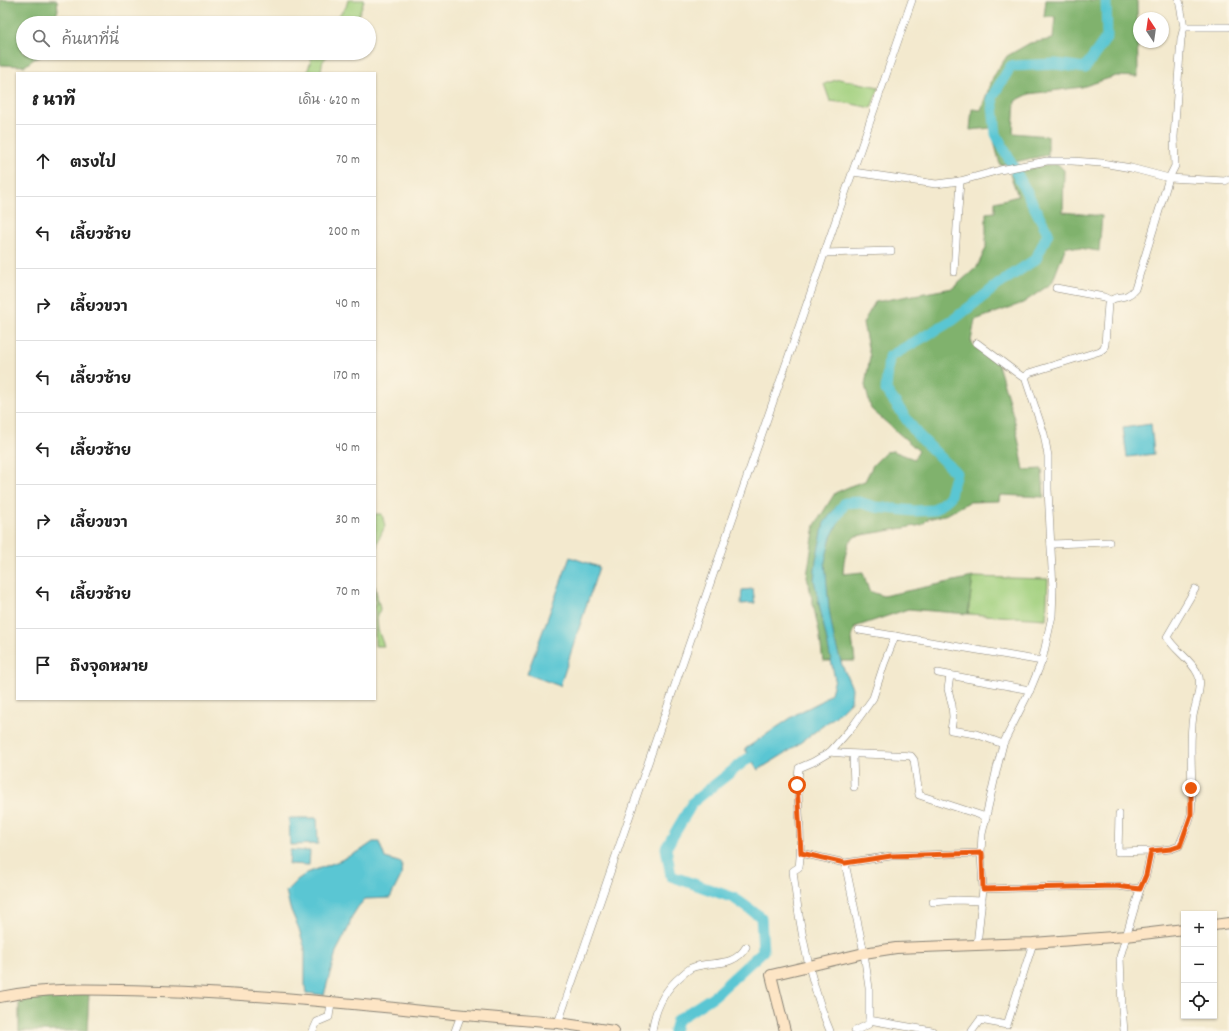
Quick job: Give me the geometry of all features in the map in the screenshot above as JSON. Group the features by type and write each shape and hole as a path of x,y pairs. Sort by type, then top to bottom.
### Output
{"street":[{"path":"558,1023 912,0"},
{"path":"1056,288 1104,297 1110,300 1126,297 1135,289 1169,178 1175,166 1174,137 1181,39 1184,27 1179,0"},
{"path":"1184,27 1229,27"},
{"path":"852,172 936,184 960,181 1000,170 1047,161 1072,161 1102,163 1131,168 1169,178 1225,181 1229,179"},
{"path":"954,272 960,181"},
{"path":"824,253 891,251"},
{"path":"1025,377 1029,373 1100,351 1104,348 1108,304 1110,300"},
{"path":"977,343 1021,376 1025,377"},
{"path":"977,944 983,889 982,834 1003,744 1030,690 1042,661 1052,616 1053,589 1048,489 1048,456 1044,434 1025,377"},
{"path":"1051,544 1109,542"},
{"path":"1119,814 1118,852 1151,851 1171,849 1180,846 1191,815 1190,753 1193,717 1200,685 1199,675 1192,664 1170,643 1167,637 1195,589"},
{"path":"859,630 1042,661"},
{"path":"830,1031 819,1005 809,967 797,907 793,871 799,867 801,853 797,785 799,768 830,752 873,698 895,636"},
{"path":"938,674 1030,690"},
{"path":"950,676 948,689 952,711 951,730 976,734 1003,744"},
{"path":"830,752 853,755 911,756 914,760 919,795 986,817"},
{"path":"853,755 854,787"},
{"path":"1124,1031 1120,957 1140,889 1146,875 1151,851"},
{"path":"801,853 845,863 891,856 982,853"},
{"path":"845,863 864,953 869,988 868,1024 855,1031"},
{"path":"983,889 1116,886 1140,889"},
{"path":"933,902 957,900 982,901"},
{"path":"1217,924 1229,922"},
{"path":"785,1031 771,975 864,953 896,948 1033,943 1126,936 1181,929"},
{"path":"972,1031 980,1020 1007,1025 1033,943"},
{"path":"652,1031 654,1018 659,1004 677,979 690,968 732,961 742,955 746,947"},
{"path":"0,996 38,992 99,990 214,993 558,1023 614,1031"},
{"path":"313,1031 317,1022 329,1017 331,1003"},
{"path":"455,1031 461,1015"},
{"path":"869,1020 932,1031"}],"green space":[{"path":"0,0 57,0 58,10 56,16 16,16 16,60 33,60 25,66 0,65"},
{"path":"348,0 364,0 358,16 338,16 346,7"},
{"path":"1046,0 1137,0 1137,12 1133,12 1133,48 1138,48 1138,77 1116,76 1082,87 1029,94 1015,101 1013,133 1048,136 1048,155 1000,165 991,128 970,130 972,109 981,110 993,77 1007,56 1030,43 1053,39 1055,17 1044,17"},
{"path":"311,60 324,60 321,72 307,72"},
{"path":"839,79 879,87 871,108 830,101 824,84"},
{"path":"1058,164 1064,170 1063,212 1102,216 1099,251 1066,246 1052,283 1023,303 975,320 971,341 975,347 997,361 1015,422 1024,470 1042,469 1044,497 1000,495 999,501 969,502 948,514 928,519 922,525 856,536 849,542 844,561 843,574 863,572 869,591 883,596 973,577 968,614 908,609 855,627 852,638 855,661 823,661 819,632 807,576 815,525 835,493 865,481 873,465 886,452 893,451 914,459 919,451 871,409 865,385 870,357 863,323 875,302 953,288 977,267 986,248 986,213 995,212 995,202 1018,196 1010,174 1045,165"},
{"path":"376,514 382,514 385,526 378,541 376,555"},
{"path":"973,577 1048,579 1046,619 968,614"},
{"path":"376,591 380,609 377,619 378,630 384,646 376,646"},
{"path":"89,993 87,1031 19,1031 19,998"}],"water":[{"path":"1151,424 1154,454 1127,457 1123,428"},
{"path":"837,506 843,514 831,537 825,561 829,609 834,639 842,665 852,688 851,701 836,716 789,751 758,770 745,749 798,713 822,701 831,693 835,679 814,580 816,560 824,523"},
{"path":"570,557 599,567 560,686 527,674"},
{"path":"753,589 755,603 741,604 742,590"},
{"path":"289,818 317,818 318,844 290,845"},
{"path":"373,842 379,842 385,858 402,863 401,876 390,898 365,899 358,907 351,918 349,927 336,952 324,995 306,993 305,949 299,929 290,908 286,891 307,873 339,861 360,851"},
{"path":"290,850 310,851 309,865 289,864"}],"waterway":[{"path":"832,523 845,503 859,502 875,507 914,511 934,510 949,498 956,473 917,434 886,390 889,357 953,320 999,284 1036,259 1048,233 996,134 992,97 1011,66 1056,64 1085,68 1107,37 1106,0"},
{"path":"674,1031 677,1020 714,996 763,951 761,917 734,898 671,876 666,848 693,802 746,760 763,750"}],"route":[{"path":"797,785 801,853 845,863 891,856 982,853 983,889 1095,886 1116,886 1140,889 1146,875 1151,851 1171,849 1180,846 1191,815 1191,788"}]}
